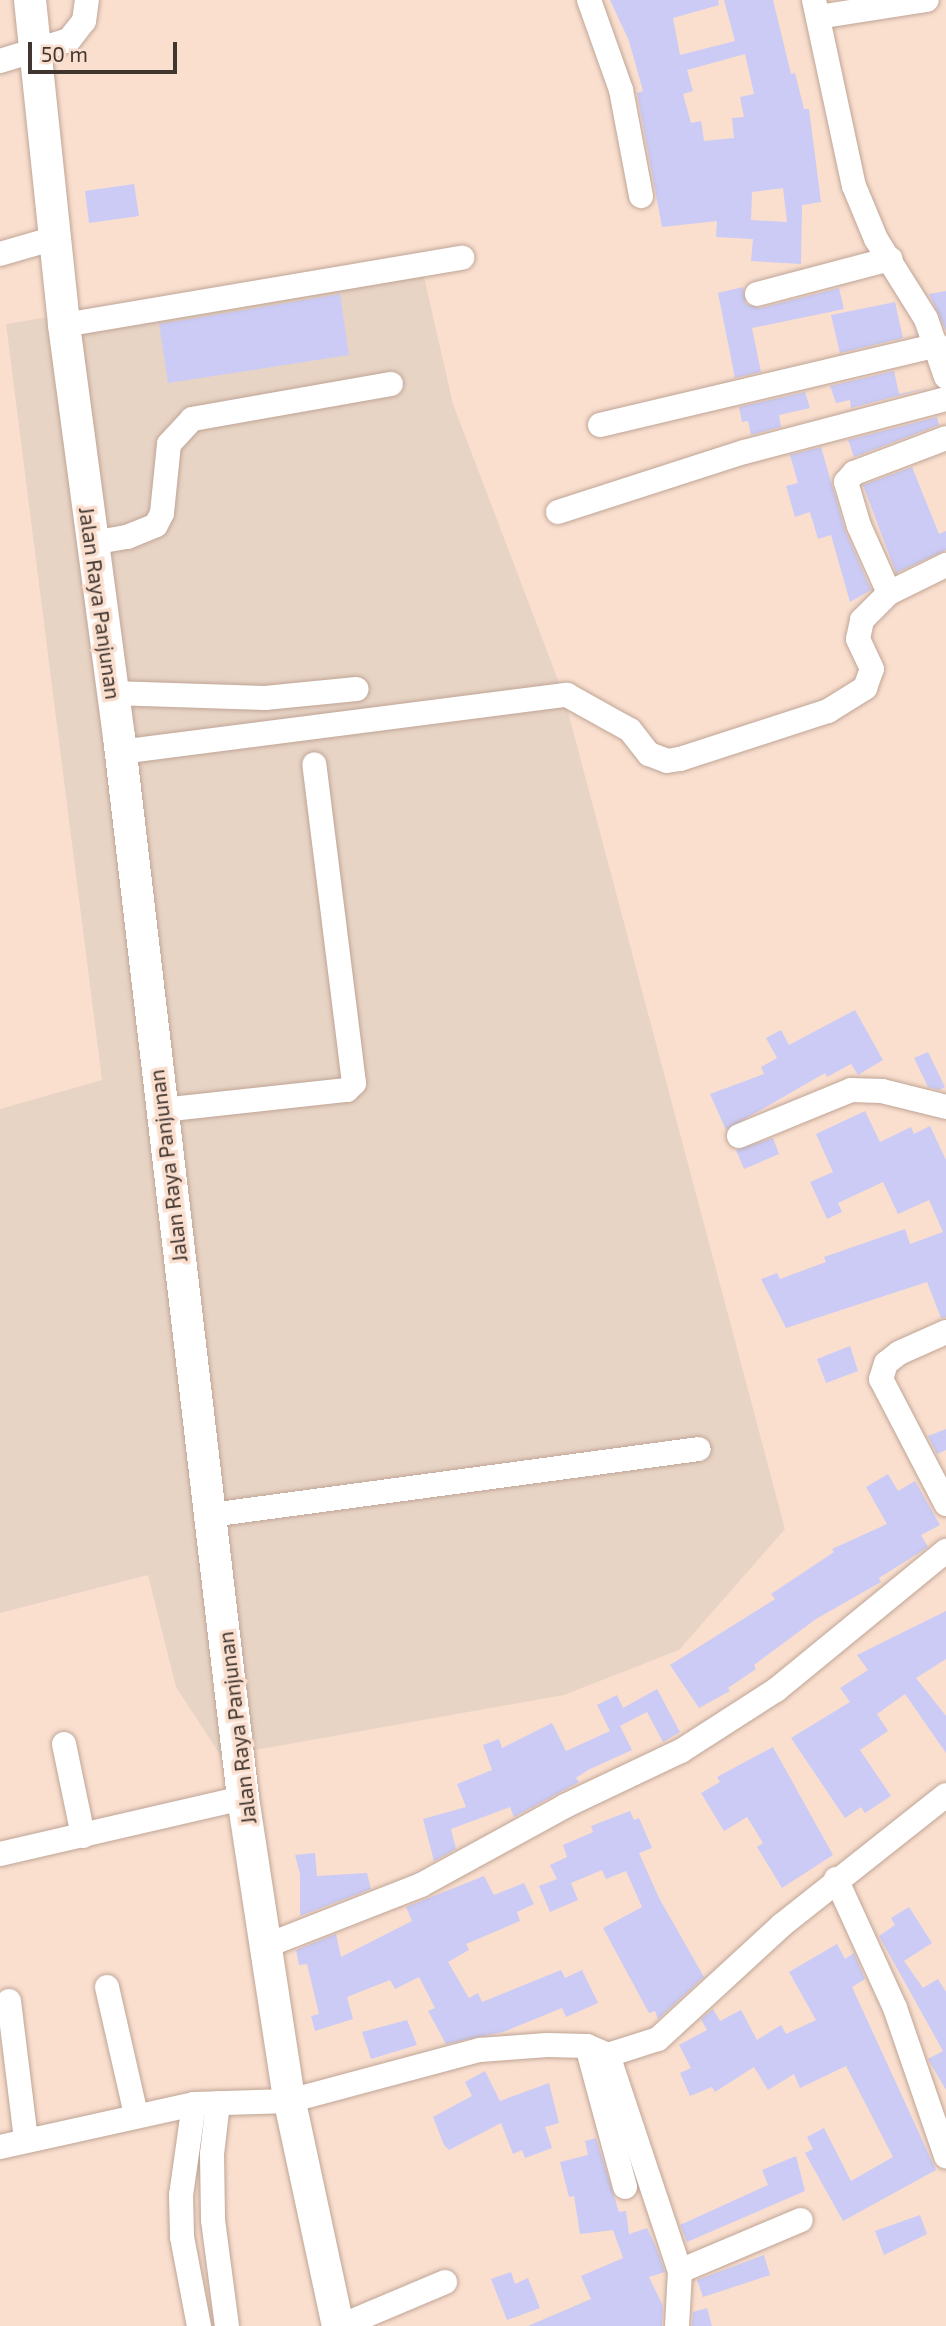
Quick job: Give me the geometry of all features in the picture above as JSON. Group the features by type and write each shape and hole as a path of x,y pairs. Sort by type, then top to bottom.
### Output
{"main road":[{"name":"Jalan Raya Panjunan","path":"30,0 33,54 29,245 64,326 120,752 211,1515 226,1802 268,1945 289,2101 339,2326"}],"street":[{"path":"0,61 33,54 74,35 84,21 88,0"},
{"path":"589,0 621,90 641,196"},
{"path":"928,0 816,8 854,186 876,239 911,289 938,345 946,377"},
{"path":"64,326 461,258"},
{"path":"757,294 890,259"},
{"path":"600,425 938,345"},
{"path":"92,543 127,537 156,525 162,513 169,443 192,419 391,384"},
{"path":"558,512 744,452 946,399"},
{"path":"889,593 859,526 846,482 854,473 946,438"},
{"path":"120,752 567,695 629,730 649,754 667,761 680,759 828,711 865,688 872,669 858,630 889,593 946,565"},
{"path":"112,693 265,698 357,689"},
{"path":"162,1110 347,1090 354,1083 314,764"},
{"path":"739,1136 851,1090 882,1091 946,1107"},
{"path":"946,1332 900,1353 886,1363 881,1379 946,1504"},
{"path":"211,1515 699,1449"},
{"path":"268,1945 421,1885 565,1807 681,1751 776,1690 946,1551"},
{"path":"64,1744 83,1836"},
{"path":"0,2147 136,2115 206,2104 289,2101 480,2050 528,2045 598,2051 667,2032 836,1880 946,1795"},
{"path":"0,1854 226,1802"},
{"path":"836,1880 895,2008 944,2145"},
{"path":"107,1987 136,2115"},
{"path":"9,2001 26,2140"},
{"path":"598,2051 625,2187"},
{"path":"598,2051 680,2271 677,2326"},
{"path":"199,2326 182,2237 181,2195 206,2104"},
{"path":"206,2104 212,2154 213,2220 227,2326"},
{"path":"680,2271 801,2220"},
{"path":"339,2326 445,2282"}],"shaded area":[{"path":"419,255 453,404 563,693 785,1529 679,1650 564,1695 221,1756 176,1687 148,1575 0,1613 0,1109 102,1080 6,324"}],"building":[{"path":"610,0 718,0 719,5 673,18 680,55 735,41 724,0 773,0 791,74 795,73 804,109 809,109 821,202 802,205 801,264 751,261 753,239 716,237 717,221 662,227 637,93 643,91 629,41","holes":["745,54 754,94 740,97 744,117 732,118 734,138 704,141 701,121 691,123 683,94 693,91 687,70","783,188 787,222 751,220 752,192"]},
{"path":"134,184 139,216 89,223 85,191"},
{"path":"743,287 746,304 760,308 839,288 844,309 752,328 761,372 735,378 718,293"},
{"path":"946,291 946,331 929,294"},
{"path":"340,294 349,355 168,383 159,324"},
{"path":"895,302 903,338 840,353 831,315"},
{"path":"894,371 899,394 928,388 851,408 850,400 836,403 830,386"},
{"path":"805,392 810,408 779,415 781,427 751,435 748,421 742,422 739,407"},
{"path":"937,417 939,425 854,457 848,440"},
{"path":"821,447 845,530 871,590 850,602 831,535 818,539 810,512 795,517 786,486 798,483 790,455"},
{"path":"912,467 939,534 946,531 946,550 896,573 863,485"},
{"path":"855,1010 883,1060 858,1075 851,1064 827,1077 825,1073 726,1130 710,1094 764,1074 761,1067 777,1058 766,1038 781,1030 789,1045"},
{"path":"928,1052 945,1087 939,1090 928,1087 914,1058"},
{"path":"865,1111 880,1142 911,1127 914,1134 930,1126 946,1160 946,1317 941,1318 927,1282 786,1328 761,1279 777,1273 780,1279 826,1262 824,1257 905,1229 910,1244 943,1232 929,1200 898,1214 883,1182 838,1203 842,1212 827,1219 810,1182 833,1172 816,1134"},
{"path":"773,1138 779,1154 744,1169 736,1150"},
{"path":"850,1346 858,1371 826,1383 817,1359"},
{"path":"946,1429 946,1450 937,1454 928,1436"},
{"path":"888,1474 898,1491 915,1481 940,1525 921,1535 928,1547 879,1578 881,1582 816,1619 754,1665 756,1669 728,1688 730,1691 699,1708 670,1665 775,1599 771,1594 834,1552 832,1549 887,1524 866,1487"},
{"path":"946,1611 946,1659 916,1678 946,1716 946,1753 905,1694 877,1714 888,1731 860,1750 891,1796 865,1813 861,1807 845,1818 791,1738 850,1702 840,1688 868,1670 857,1655"},
{"path":"657,1689 680,1732 663,1742 647,1712 616,1728 620,1726 632,1750 588,1770 576,1778 579,1782 514,1817 510,1807 451,1829 456,1849 434,1861 423,1819 466,1807 457,1784 492,1770 483,1745 499,1739 502,1748 552,1723 566,1751 610,1731 597,1705 617,1695 623,1708"},
{"path":"773,1747 833,1855 782,1888 757,1847 763,1843 747,1817 724,1831 701,1793 720,1782 717,1777"},
{"path":"630,1811 634,1820 639,1818 652,1848 639,1853 659,1898 704,1977 658,2019 655,2011 649,2013 603,1928 642,1907 626,1871 606,1879 602,1870 571,1883 578,1900 550,1912 539,1886 557,1879 550,1865 567,1857 563,1845 593,1832 591,1826"},
{"path":"315,1853 317,1876 367,1873 371,1889 300,1916 300,1874 295,1855"},
{"path":"484,1876 494,1895 524,1883 534,1904 517,1912 520,1921 466,1944 469,1950 448,1962 469,1998 478,1993 482,2002 561,1970 565,1978 582,1970 598,2003 566,2017 562,2008 503,2032 446,2044 428,2011 435,2008 419,1977 395,1989 390,1980 347,1997 353,2019 315,2031 311,2016 319,2014 307,1964 299,1965 296,1950 336,1934 341,1957 412,1921 406,1907"},
{"path":"909,1907 932,1943 904,1961 923,1988 938,1979 946,1992 946,2090 928,2059 943,2051 879,1936 895,1925 891,1918"},
{"path":"837,1944 845,1959 854,1953 865,1979 852,1987 936,2170 843,2221 805,2153 813,2149 807,2137 824,2128 851,2181 893,2157 846,2066 800,2088 794,2074 768,2090 754,2067 715,2092 712,2087 690,2096 680,2073 691,2068 679,2045 707,2030 701,2019 713,2009 720,2021 741,2010 757,2040 781,2025 786,2034 816,2020 789,1972"},
{"path":"407,2020 417,2045 371,2059 362,2032"},
{"path":"485,2071 500,2101 549,2083 559,2123 545,2127 552,2148 525,2158 522,2150 513,2154 501,2123 449,2150 444,2145 433,2117 472,2096 465,2082"},
{"path":"596,2138 619,2212 626,2211 629,2234 647,2228 665,2272 649,2277 663,2306 662,2326 528,2326 591,2299 581,2276 623,2258 613,2230 580,2234 574,2196 569,2197 560,2162 588,2155 585,2141"},
{"path":"796,2156 805,2191 687,2242 680,2225 768,2185 762,2170"},
{"path":"920,2215 927,2234 884,2255 875,2231"},
{"path":"764,2255 770,2275 703,2297 697,2280"},
{"path":"511,2272 515,2284 528,2278 540,2308 507,2320 491,2279"},
{"path":"707,2308 712,2326 692,2326 693,2312"}]}
